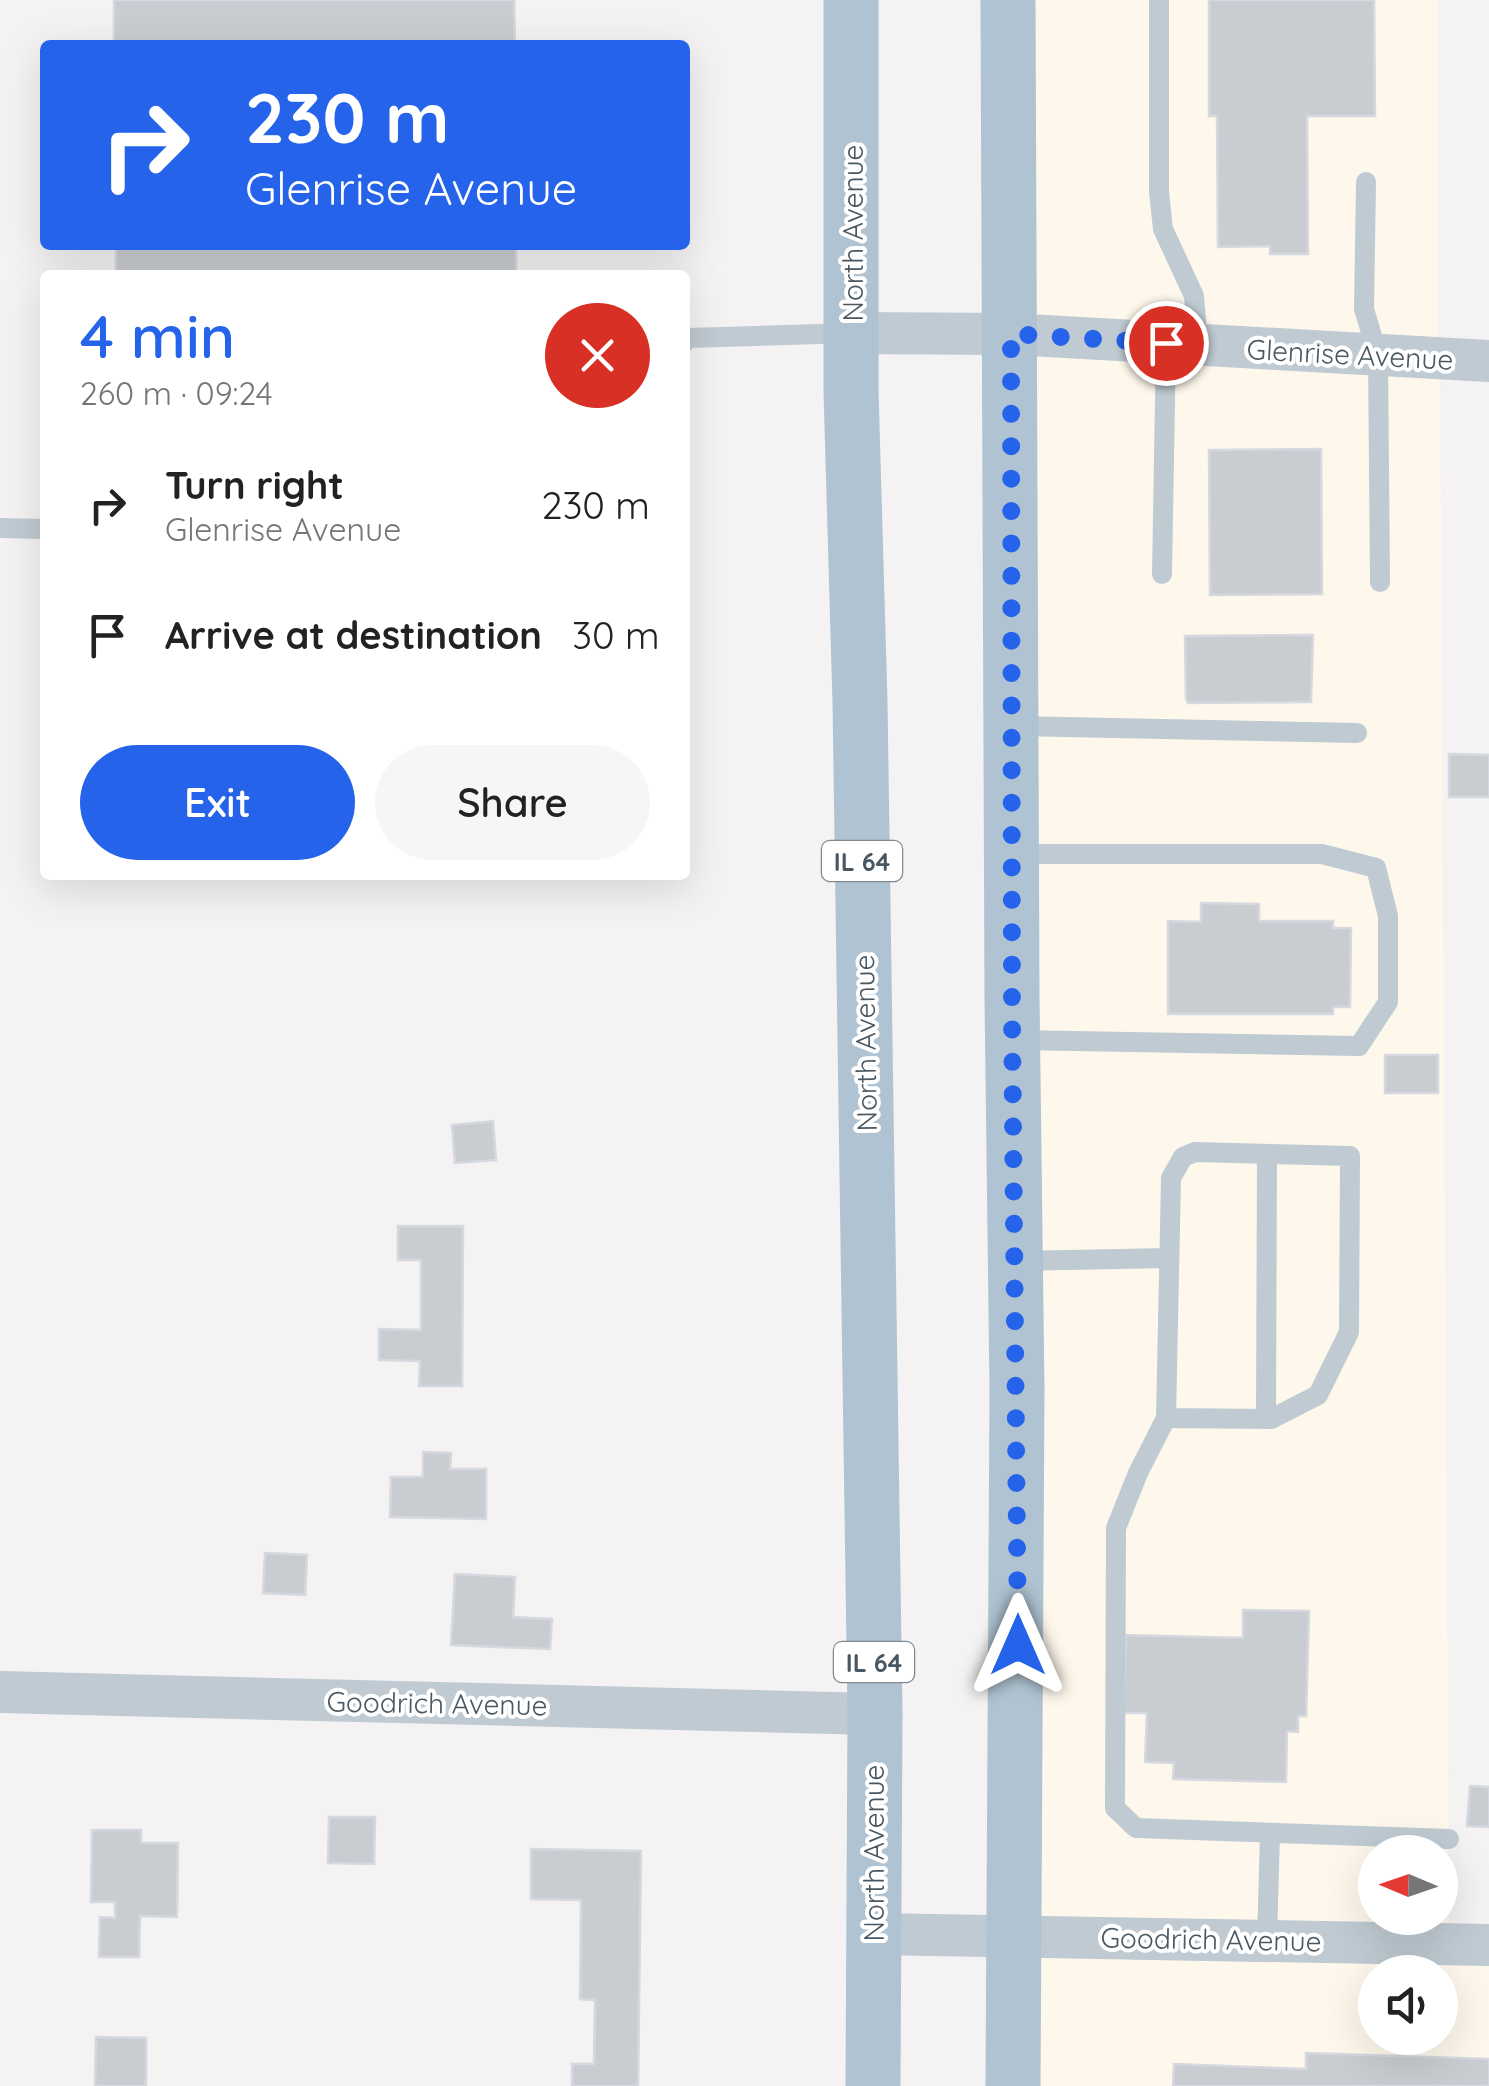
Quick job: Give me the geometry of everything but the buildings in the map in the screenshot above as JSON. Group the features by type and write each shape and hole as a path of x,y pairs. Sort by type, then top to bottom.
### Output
{"main road":[{"name":"North Avenue","path":"851,0 852,334 874,1714 872,2086"},
{"path":"1008,0 1016,1261 1013,2086"}],"street":[{"name":"Glenrise Avenue","path":"852,334 1011,334 1489,361"},
{"name":"Goodrich Avenue","path":"0,1692 874,1714"},
{"name":"Goodrich Avenue","path":"872,1934 1489,1945"}],"lane":[{"path":"1160,0 1158,192 1163,229 1194,296 1182,344 1162,574"},
{"path":"1366,182 1364,308 1378,356 1380,582"},
{"path":"690,338 852,334"},
{"path":"0,528 40,530"},
{"path":"1011,726 1358,733"},
{"path":"1012,854 1322,854 1376,868 1388,916 1388,1002 1359,1046 1012,1040"},
{"path":"1166,1418 1266,1418 1318,1395 1349,1332 1350,1156 1195,1152 1183,1157 1171,1178 1166,1418 1116,1528 1115,1808 1136,1828 1358,1836"},
{"path":"1266,1418 1268,1154"},
{"path":"1016,1261 1169,1258"},
{"path":"1267,1940 1270,1833"}],"shaded area":[{"path":"1019,0 1438,0 1438,347 1022,323"},
{"path":"1026,347 1440,373 1448,1835 1358,1835 1358,1929 1028,1923"},
{"path":"1024,1949 1358,1956 1358,2055 1458,2055 1458,1958 1489,1959 1489,2086 1025,2086"}],"route":[{"path":"1018,1645 1011,334 1166,343"}]}
